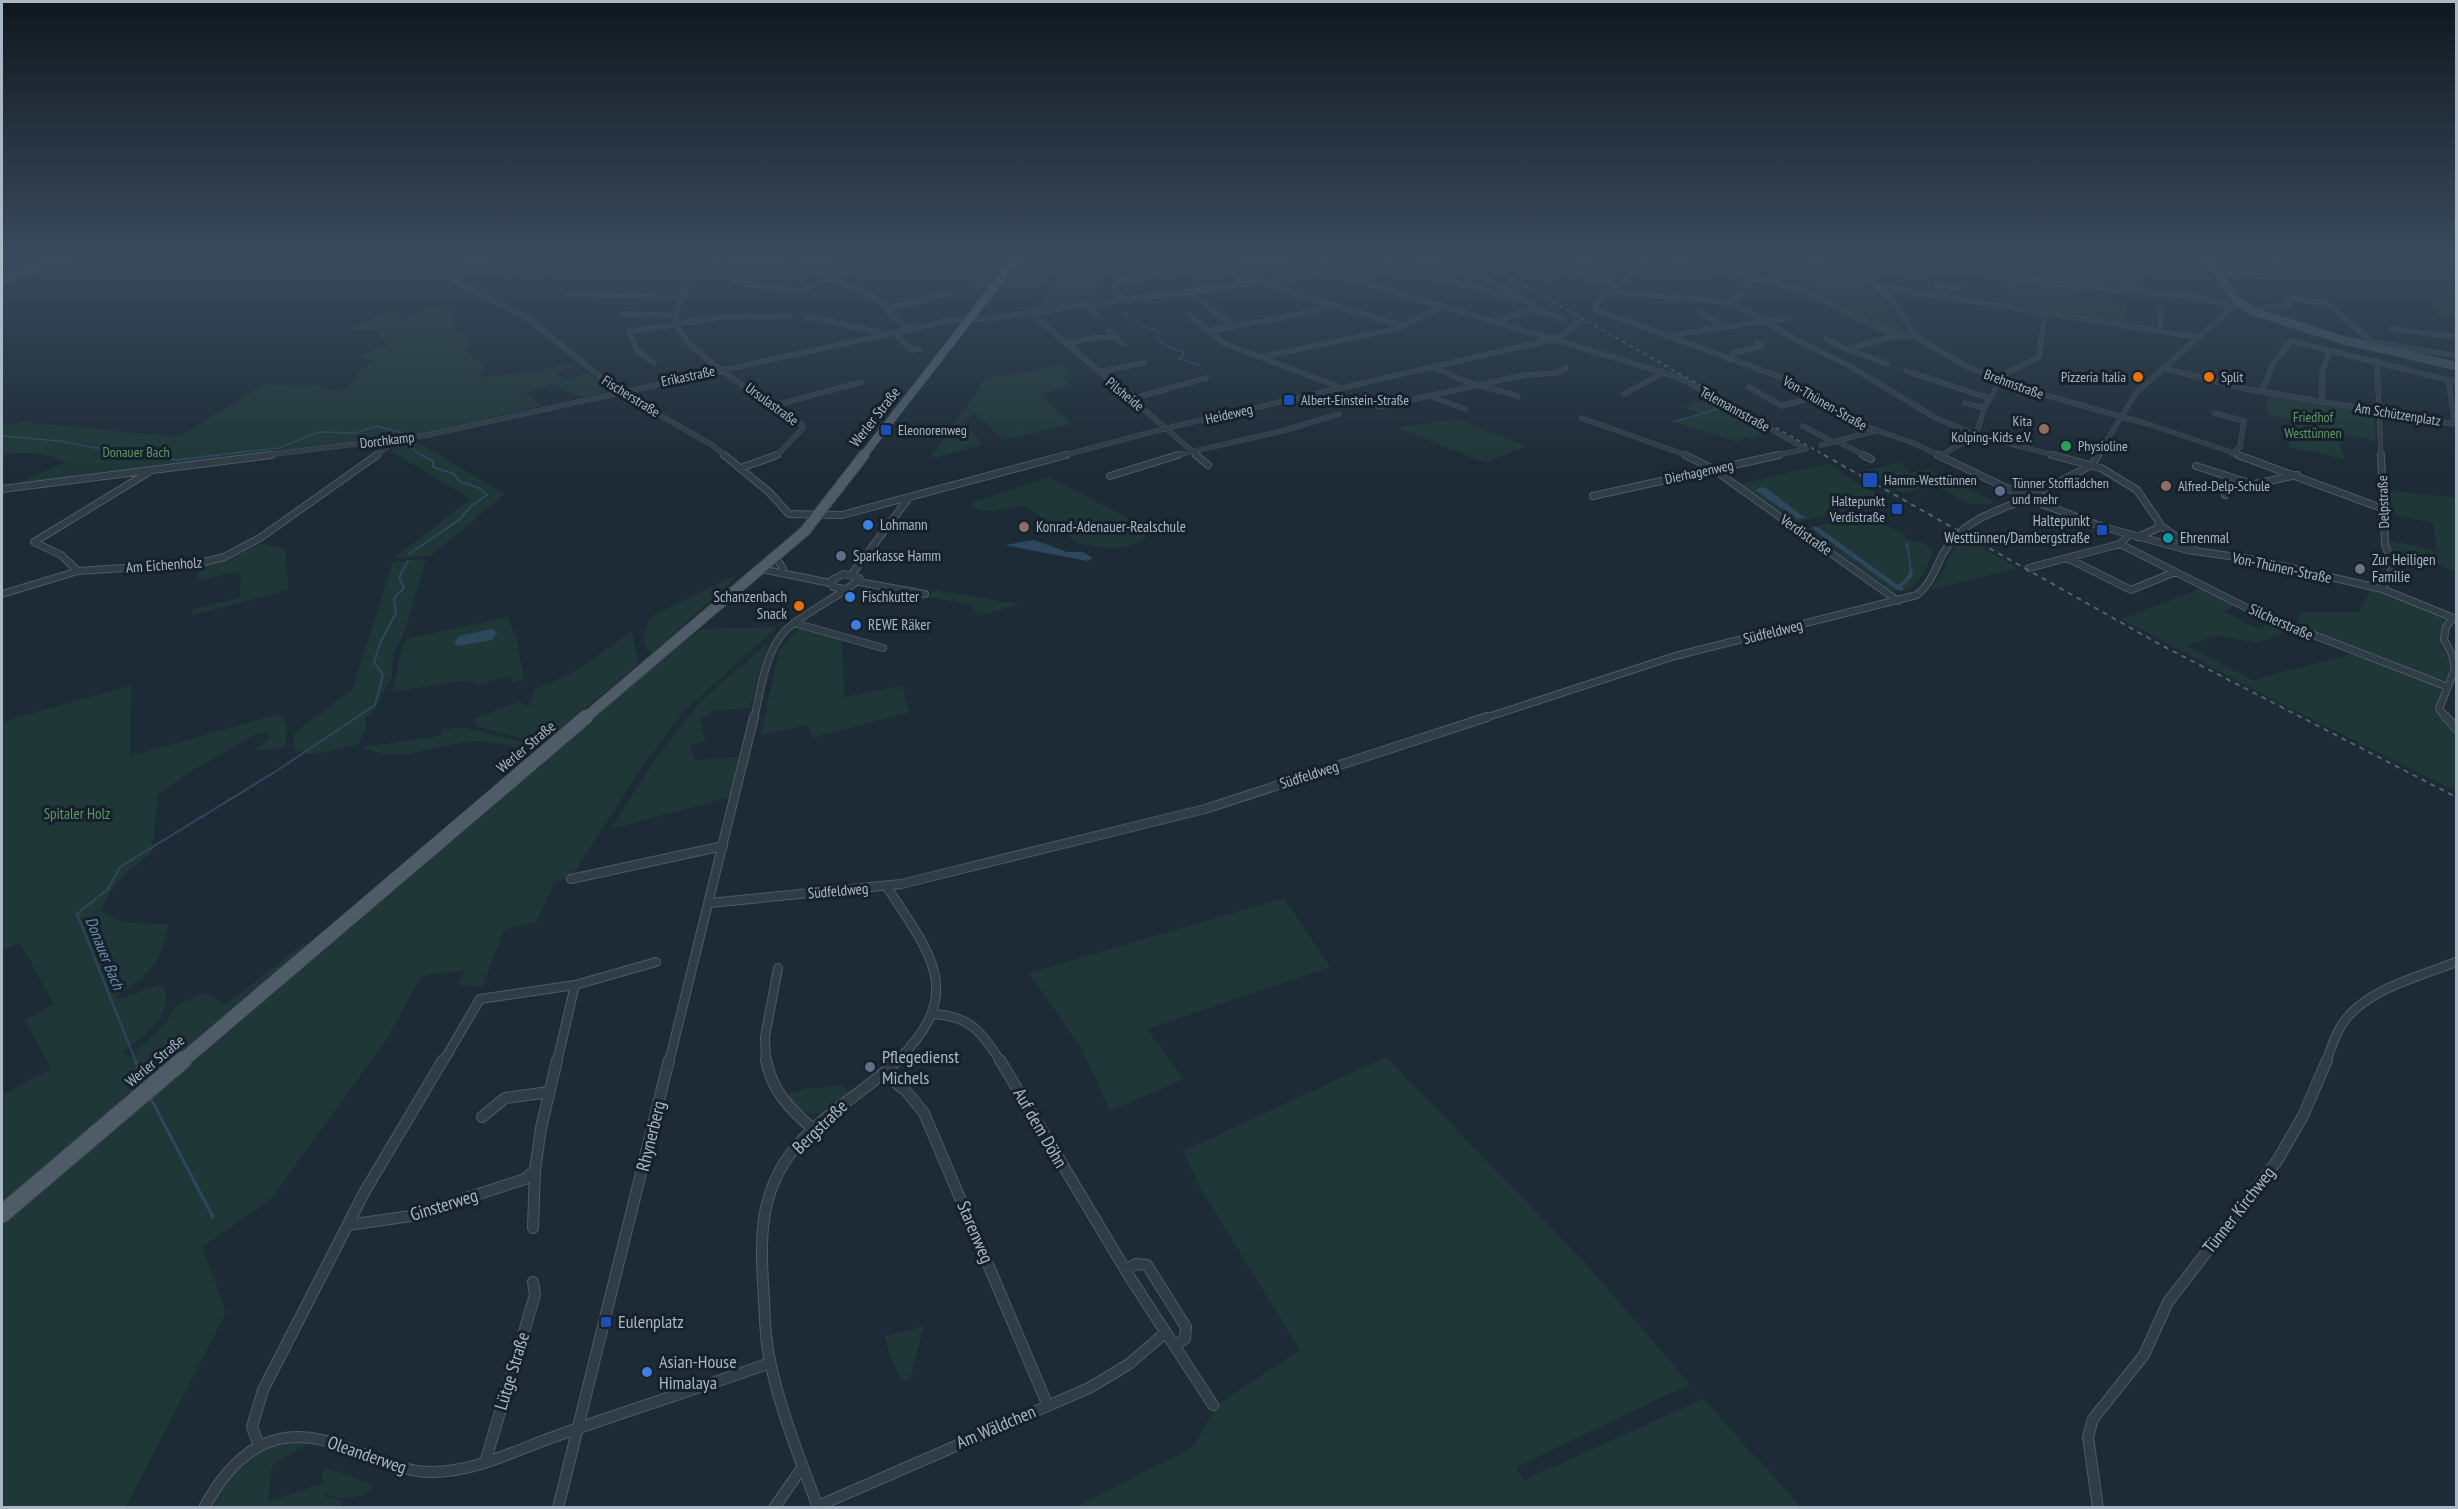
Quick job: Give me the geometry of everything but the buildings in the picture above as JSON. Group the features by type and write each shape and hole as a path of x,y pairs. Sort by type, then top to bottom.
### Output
{"main road":[{"name":"Werler Straße","path":"2,1214 776,557 819,516 966,325"},
{"path":"2296,325 2457,366"}],"street":[{"name":"Fischerstraße","path":"536,325 618,391 692,432 741,468 769,492 784,512 819,516"},
{"path":"654,363 637,350 629,332 672,325"},
{"name":"Ursulastraße","path":"675,325 691,347 772,406 801,424 802,431 774,458 741,468"},
{"path":"848,325 877,332 881,336"},
{"path":"904,325 909,330"},
{"name":"Erikastraße","path":"618,391 928,325"},
{"name":"Pilsheide","path":"1046,325 1208,465"},
{"path":"1201,325 1225,344 1342,388"},
{"path":"1208,331 1230,325"},
{"name":"Telemannstraße","path":"1508,325 1678,377 1806,449"},
{"name":"Heideweg","path":"819,516 842,515 1167,428 1435,368 1550,339 1563,335 1574,325"},
{"name":"Von-Thünen-Straße","path":"1641,325 1789,380 1849,418 1875,431 1940,456 2017,493 2033,495"},
{"path":"1674,337 1739,325"},
{"path":"1771,325 1848,365 1936,418 1976,435 2092,465 2137,490 2160,525 2197,552"},
{"path":"1875,325 1896,336"},
{"path":"1908,325 1915,336"},
{"path":"1976,435 1975,429 1998,379 2038,357 2043,325"},
{"path":"2129,325 2197,337"},
{"path":"2161,325 2161,331"},
{"path":"2037,502 2038,499 2033,495 2092,465 2119,416 2136,393 2211,325"},
{"path":"2350,325 2373,345 2457,356"},
{"path":"1261,357 1402,326"},
{"path":"2391,329 2457,337"},
{"path":"1109,331 1123,344"},
{"path":"894,333 912,350 920,350"},
{"path":"1847,349 1896,336 1915,336"},
{"name":"Brehmstraße","path":"1915,336 1948,358 1998,379 2297,475 2384,510"},
{"path":"1067,344 1092,338 1116,337"},
{"path":"1826,339 1887,364"},
{"path":"2262,391 2267,372 2277,355 2291,341 2457,382"},
{"path":"1728,359 1734,353 1762,346 1757,343"},
{"path":"2322,402 2322,373 2330,351"},
{"name":"Delpstraße","path":"2377,362 2379,412 2377,414 2385,544 2393,567 2382,589"},
{"path":"1099,372 1144,363"},
{"path":"1435,368 1478,385 1518,396"},
{"path":"1378,407 1389,407 1525,375 1557,373 1566,368"},
{"name":"Am Schützenplatz","path":"2163,368 2262,391 2456,423"},
{"path":"1906,371 1989,398"},
{"path":"1624,394 1663,373"},
{"path":"1131,399 1206,378"},
{"path":"2448,380 2456,423"},
{"path":"772,406 861,382"},
{"path":"1749,387 1782,405 1817,396"},
{"name":"Dorchkamp","path":"2,489 405,438 618,391"},
{"path":"1428,396 1465,409"},
{"path":"1965,403 1984,408"},
{"path":"2214,413 2244,421 2240,447 2232,454"},
{"path":"1110,476 1191,451 1282,431 1339,414"},
{"name":"Verdistraße","path":"1581,418 1696,459 1898,601"},
{"path":"1803,426 1871,459"},
{"path":"1821,445 1875,431"},
{"path":"1940,456 1976,435"},
{"name":"Am Eichenholz","path":"2,594 78,571 200,563 224,557 260,538 405,438"},
{"name":"Dierhagenweg","path":"1593,496 1806,449"},
{"path":"2196,466 2255,485"},
{"name":"Dorchkamp","path":"78,571 61,555 34,542 153,470"},
{"path":"2225,495 2226,491 2231,489 2297,475"},
{"path":"2017,493 2015,497 2021,501"},
{"path":"856,580 880,538 909,498"},
{"name":"Von-Thünen-Straße","path":"2021,501 2037,502 2129,535 2197,552 2257,560 2382,589 2455,618"},
{"name":"Südfeldweg","path":"710,903 887,887 1205,809 1675,656 1898,601 1917,595 1928,586 1948,545 1963,529 2021,501"},
{"path":"2138,537 2160,525"},
{"path":"2030,568 2120,544 2129,535"},
{"name":"Silcherstraße","path":"2120,544 2292,628 2448,687"},
{"path":"776,557 783,569"},
{"path":"2067,558 2131,590 2175,572"},
{"path":"763,568 833,583 856,580 876,586 925,594"},
{"path":"763,568 783,569 833,583 844,590"},
{"name":"Rhynerberg","path":"558,1508 710,903 769,657 776,642 794,623 856,580"},
{"name":"Rhynerberg","path":"829,599 833,583"},
{"path":"2455,618 2445,627 2442,638 2455,665 2439,709 2457,728"},
{"path":"794,623 883,648"},
{"path":"570,879 723,846"},
{"name":"Bergstraße","path":"818,1507 802,1468 770,1363 760,1227 767,1199 782,1166 813,1129 883,1072 919,1038 933,1014 937,982 927,951 887,887"},
{"path":"206,1503 228,1472 259,1446 252,1427 263,1390 365,1191 480,999 574,985 656,962"},
{"name":"Tünner Kirchweg","path":"2098,1508 2088,1437 2093,1419 2144,1355 2168,1302 2277,1161 2303,1116 2342,1024 2350,1013 2365,1001 2457,962"},
{"path":"778,968 763,1052 775,1089 785,1105 813,1129"},
{"path":"533,1228 535,1170 549,1092 574,985"},
{"name":"Auf dem Döhn","path":"933,1014 952,1015 964,1020 981,1033 1016,1084 1084,1204 1213,1406"},
{"name":"Starenweg","path":"883,1072 906,1091 924,1113 1048,1406"},
{"path":"482,1117 505,1098 549,1092"},
{"name":"Ginsterweg","path":"348,1225 369,1225 407,1217 514,1185 535,1170"},
{"path":"1126,1269 1136,1264 1147,1265 1186,1327 1185,1339 1174,1345"},
{"name":"Lütge Straße","path":"486,1460 535,1294 533,1282"},
{"name":"Am Wäldchen","path":"818,1507 1106,1379 1129,1364 1165,1333"},
{"path":"579,1428 770,1363"},
{"name":"Oleanderweg","path":"259,1446 286,1437 323,1439 419,1472 447,1470 486,1460 579,1428"},
{"path":"774,1508 802,1468"}],"green space":[{"path":"358,325 453,325 469,341 467,351 485,364 485,368 478,377 538,371 574,363 577,365 555,372 565,380 588,373 610,390 583,398 553,384 525,393 541,406 429,433 14,485 66,462 34,454 2,455 2,426 23,422 179,437 264,384 328,386 325,390 343,391 359,374 354,373 377,360 358,357 387,345 383,342 391,339 380,338 378,330 348,330"},
{"path":"1873,325 1900,325 1905,333 1894,332"},
{"path":"1062,365 1072,374 1064,376 1071,385 1040,394 1071,424 1004,440 975,414 963,421 983,445 929,459 988,375 1003,376"},
{"name":"Friedhof Westtünnen","path":"2268,394 2374,412 2376,441 2335,433 2345,459 2289,447 2292,419 2267,415"},
{"path":"1712,398 1767,429 1753,439 1744,437 1738,442 1674,422 1701,414 1683,406"},
{"path":"1458,419 1526,446 1486,463 1398,428"},
{"path":"412,439 505,494 431,556 392,559 471,499 391,451 403,441"},
{"path":"1901,462 1910,473 1928,469 1950,481 1903,493 1863,471"},
{"path":"1829,463 1842,474 1887,501 1797,522 1739,484"},
{"path":"1049,477 1146,527 1148,533 1143,540 1113,549 1080,544 1026,507 985,511 973,506 973,502"},
{"path":"1955,483 1997,503 1969,504 1938,487"},
{"path":"2386,490 2456,498 2456,572 2433,562 2393,556 2388,540 2437,551 2433,523 2388,513"},
{"path":"1865,514 1906,536 1905,539 1923,543 1933,551 1914,586 1900,592 1892,591 1806,529","holes":["1818,527 1898,585 1907,579 1910,564 1913,576 1901,586 1904,589 1897,590 1811,529"]},
{"path":"1963,536 2017,568 1929,590 1939,577"},
{"path":"262,544 286,549 288,590 193,615 192,610 240,597 241,576 236,572 197,581 200,566 222,561"},
{"path":"420,559 426,561 402,638 393,654 392,676 375,710 365,718 366,728 359,744 315,753 299,752 294,748 294,733 352,690 393,562"},
{"path":"736,575 652,653 646,649 644,638 649,618"},
{"path":"2202,588 2235,605 2224,612 2259,629 2271,621 2291,630 2258,643 2217,635 2187,646 2253,680 2352,654 2439,686 2443,692 2437,709 2446,722 2456,730 2456,791 2260,693 2122,619"},
{"path":"2371,589 2393,595 2442,616 2446,621 2442,627 2441,643 2452,665 2446,680 2437,680 2294,626 2303,612 2359,612"},
{"path":"934,590 1018,604 979,616 969,604 928,597"},
{"path":"508,617 517,640 524,680 512,682 511,676 477,685 476,682 459,681 393,692 406,639"},
{"path":"777,627 683,712 642,767 571,877 555,882 536,922 504,930 482,987 459,985 464,970 421,976 387,1039 270,1200 202,1247 226,1312 126,1507 2,1507 2,1225 654,666 701,629"},
{"path":"799,628 842,639 844,697 902,686 909,712 812,738 808,725 761,735 779,650"},
{"path":"632,631 638,662 635,667 543,744 476,726 474,719 518,702 529,706 535,689 573,673"},
{"path":"767,644 750,708 712,711 710,715 700,717 705,741 690,745 694,760 738,757 731,797 611,829 654,761 702,700"},
{"name":"Spitaler Holz","path":"131,685 130,756 279,714 286,726 287,734 285,748 256,750 270,737 267,733 258,733 195,769 158,794 152,853 122,878 101,911 125,921 169,924 162,949 153,966 139,981 117,995 120,999 159,985 164,987 166,998 165,1008 155,1025 123,1053 130,1057 165,1024 176,1006 205,993 226,1005 303,944 309,945 2,1204 2,1095 51,1069 25,1020 54,1004 20,943 2,951 2,722"},
{"path":"462,727 538,746 533,751 509,745 468,742 402,754 376,752 362,747 441,736 443,730"},
{"path":"1284,898 1330,967 1147,1029 1184,1079 1110,1111 1082,1049 1029,973"},
{"path":"1386,1057 1578,1255 1690,1384 1516,1467 1524,1480 1703,1399 1801,1507 1074,1508 1193,1447 1218,1404 1300,1350 1201,1189 1183,1151"},
{"path":"841,1085 849,1092 817,1114 802,1111 785,1095 804,1089"},
{"path":"924,1326 910,1378 903,1382 890,1357 885,1336"},
{"path":"297,1441 311,1442 272,1465 268,1502 323,1483 321,1475 327,1468 372,1484 372,1488 357,1497 339,1498 327,1495 324,1487 326,1497 341,1500 341,1507 212,1508 226,1482 245,1462 269,1448"}],"water":[{"path":"1761,487 1766,488 1805,518 1797,519 1755,490"},
{"path":"1818,527 1898,585 1909,572 1905,543 1908,543 1913,576 1902,586 1904,590 1897,590 1811,528"},
{"path":"1034,540 1067,552 1083,552 1093,558 1087,561 1005,545"},
{"path":"492,629 497,633 492,640 459,646 454,644 459,636"}],"waterway":[{"path":"1140,326 1159,331 1156,337 1165,346 1185,353 1179,359 1200,365"},
{"path":"1674,422 1726,406"},
{"name":"Donauer Bach","path":"207,456 279,448 319,432 355,433 377,426 403,433 415,452 424,456"},
{"name":"Donauer Bach","path":"2,436 59,441 140,456"},
{"name":"Donauer Bach","path":"130,455 177,460 220,455"},
{"name":"Donauer Bach","path":"409,554 459,520 471,506 487,495 479,488 459,481 454,474 433,467 433,461 421,455"},
{"name":"Donauer Bach","path":"136,1062 77,914 108,889 120,867 278,770 375,705 383,675 374,662 380,643 396,613 394,598 404,588 399,577 408,561"},
{"name":"Donauer Bach","path":"135,1060 145,1084"},
{"name":"Donauer Bach","path":"150,1097 213,1217"}],"railway":[{"path":"1594,325 1826,456"},
{"path":"1824,455 2161,645 2456,797"}],"place":[{"name":"Pizzeria Italia","path":"2138,377"},
{"name":"Split","path":"2209,377"},
{"name":"Albert-Einstein-Straße","path":"1289,400"},
{"name":"Kita Kolping-Kids e.V.","path":"2044,429"},
{"name":"Eleonorenweg","path":"886,430"},
{"name":"Physioline","path":"2066,446"},
{"name":"Hamm-Westtünnen","path":"1870,480"},
{"name":"Alfred-Delp-Schule","path":"2166,486"},
{"name":"Tünner Stofflädchen und mehr","path":"2000,491"},
{"name":"Haltepunkt Verdistraße","path":"1897,509"},
{"name":"Lohmann","path":"868,525"},
{"name":"Konrad-Adenauer-Realschule","path":"1024,527"},
{"name":"Haltepunkt Westtünnen/Dambergstraße","path":"2102,530"},
{"name":"Ehrenmal","path":"2168,538"},
{"name":"Sparkasse Hamm","path":"841,556"},
{"name":"Zur Heiligen Familie","path":"2360,569"},
{"name":"Fischkutter","path":"850,597"},
{"name":"Schanzenbach Snack","path":"799,606"},
{"name":"REWE Räker","path":"856,625"},
{"name":"Pflegedienst Michels","path":"870,1067"},
{"name":"Eulenplatz","path":"606,1322"},
{"name":"Asian-House Himalaya","path":"647,1372"}]}
